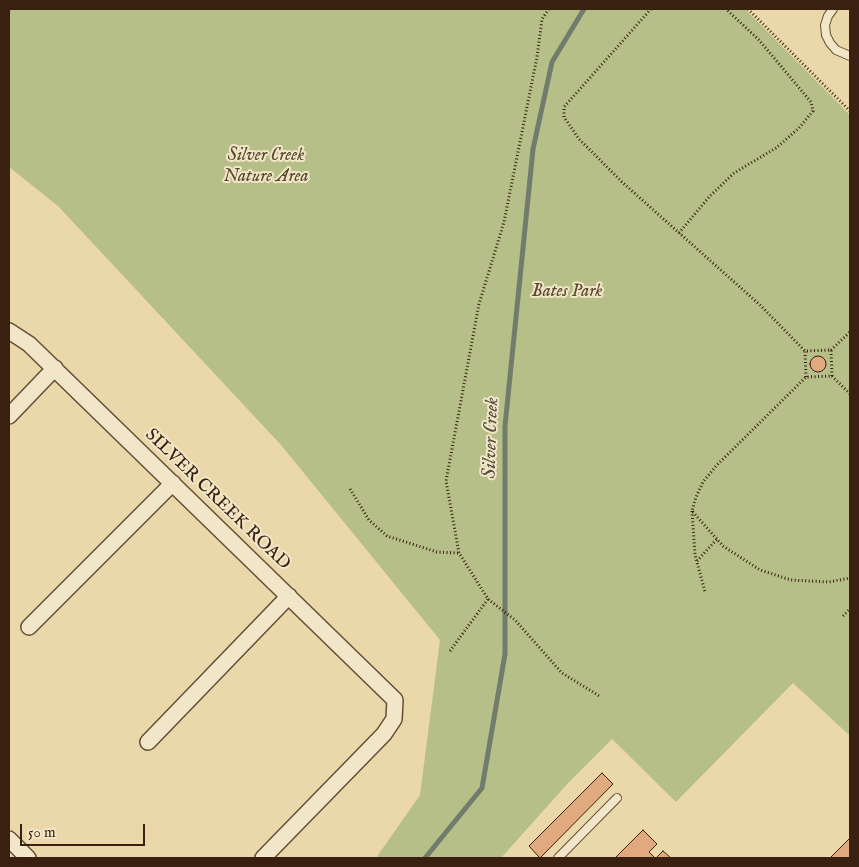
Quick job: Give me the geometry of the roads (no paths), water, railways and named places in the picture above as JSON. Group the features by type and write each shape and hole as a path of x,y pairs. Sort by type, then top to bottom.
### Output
{"street":[{"name":"SILVER CREEK ROAD","path":"9,331 29,344 395,700 394,719 384,734 263,858"},
{"path":"9,416 54,368"},
{"path":"29,627 172,483"},
{"path":"148,742 289,596"},
{"path":"9,839 28,858"}],"lane":[{"path":"833,9 828,16 826,35 836,50 850,56"},
{"path":"558,858 617,798"}],"waterway":[{"name":"Silver Creek","path":"425,858 482,788 505,654 505,426 533,149 552,62 584,9"}],"park label":[{"name":"Silver Creek Nature Area","path":"266,166"},
{"name":"Bates Park","path":"567,292"}]}
